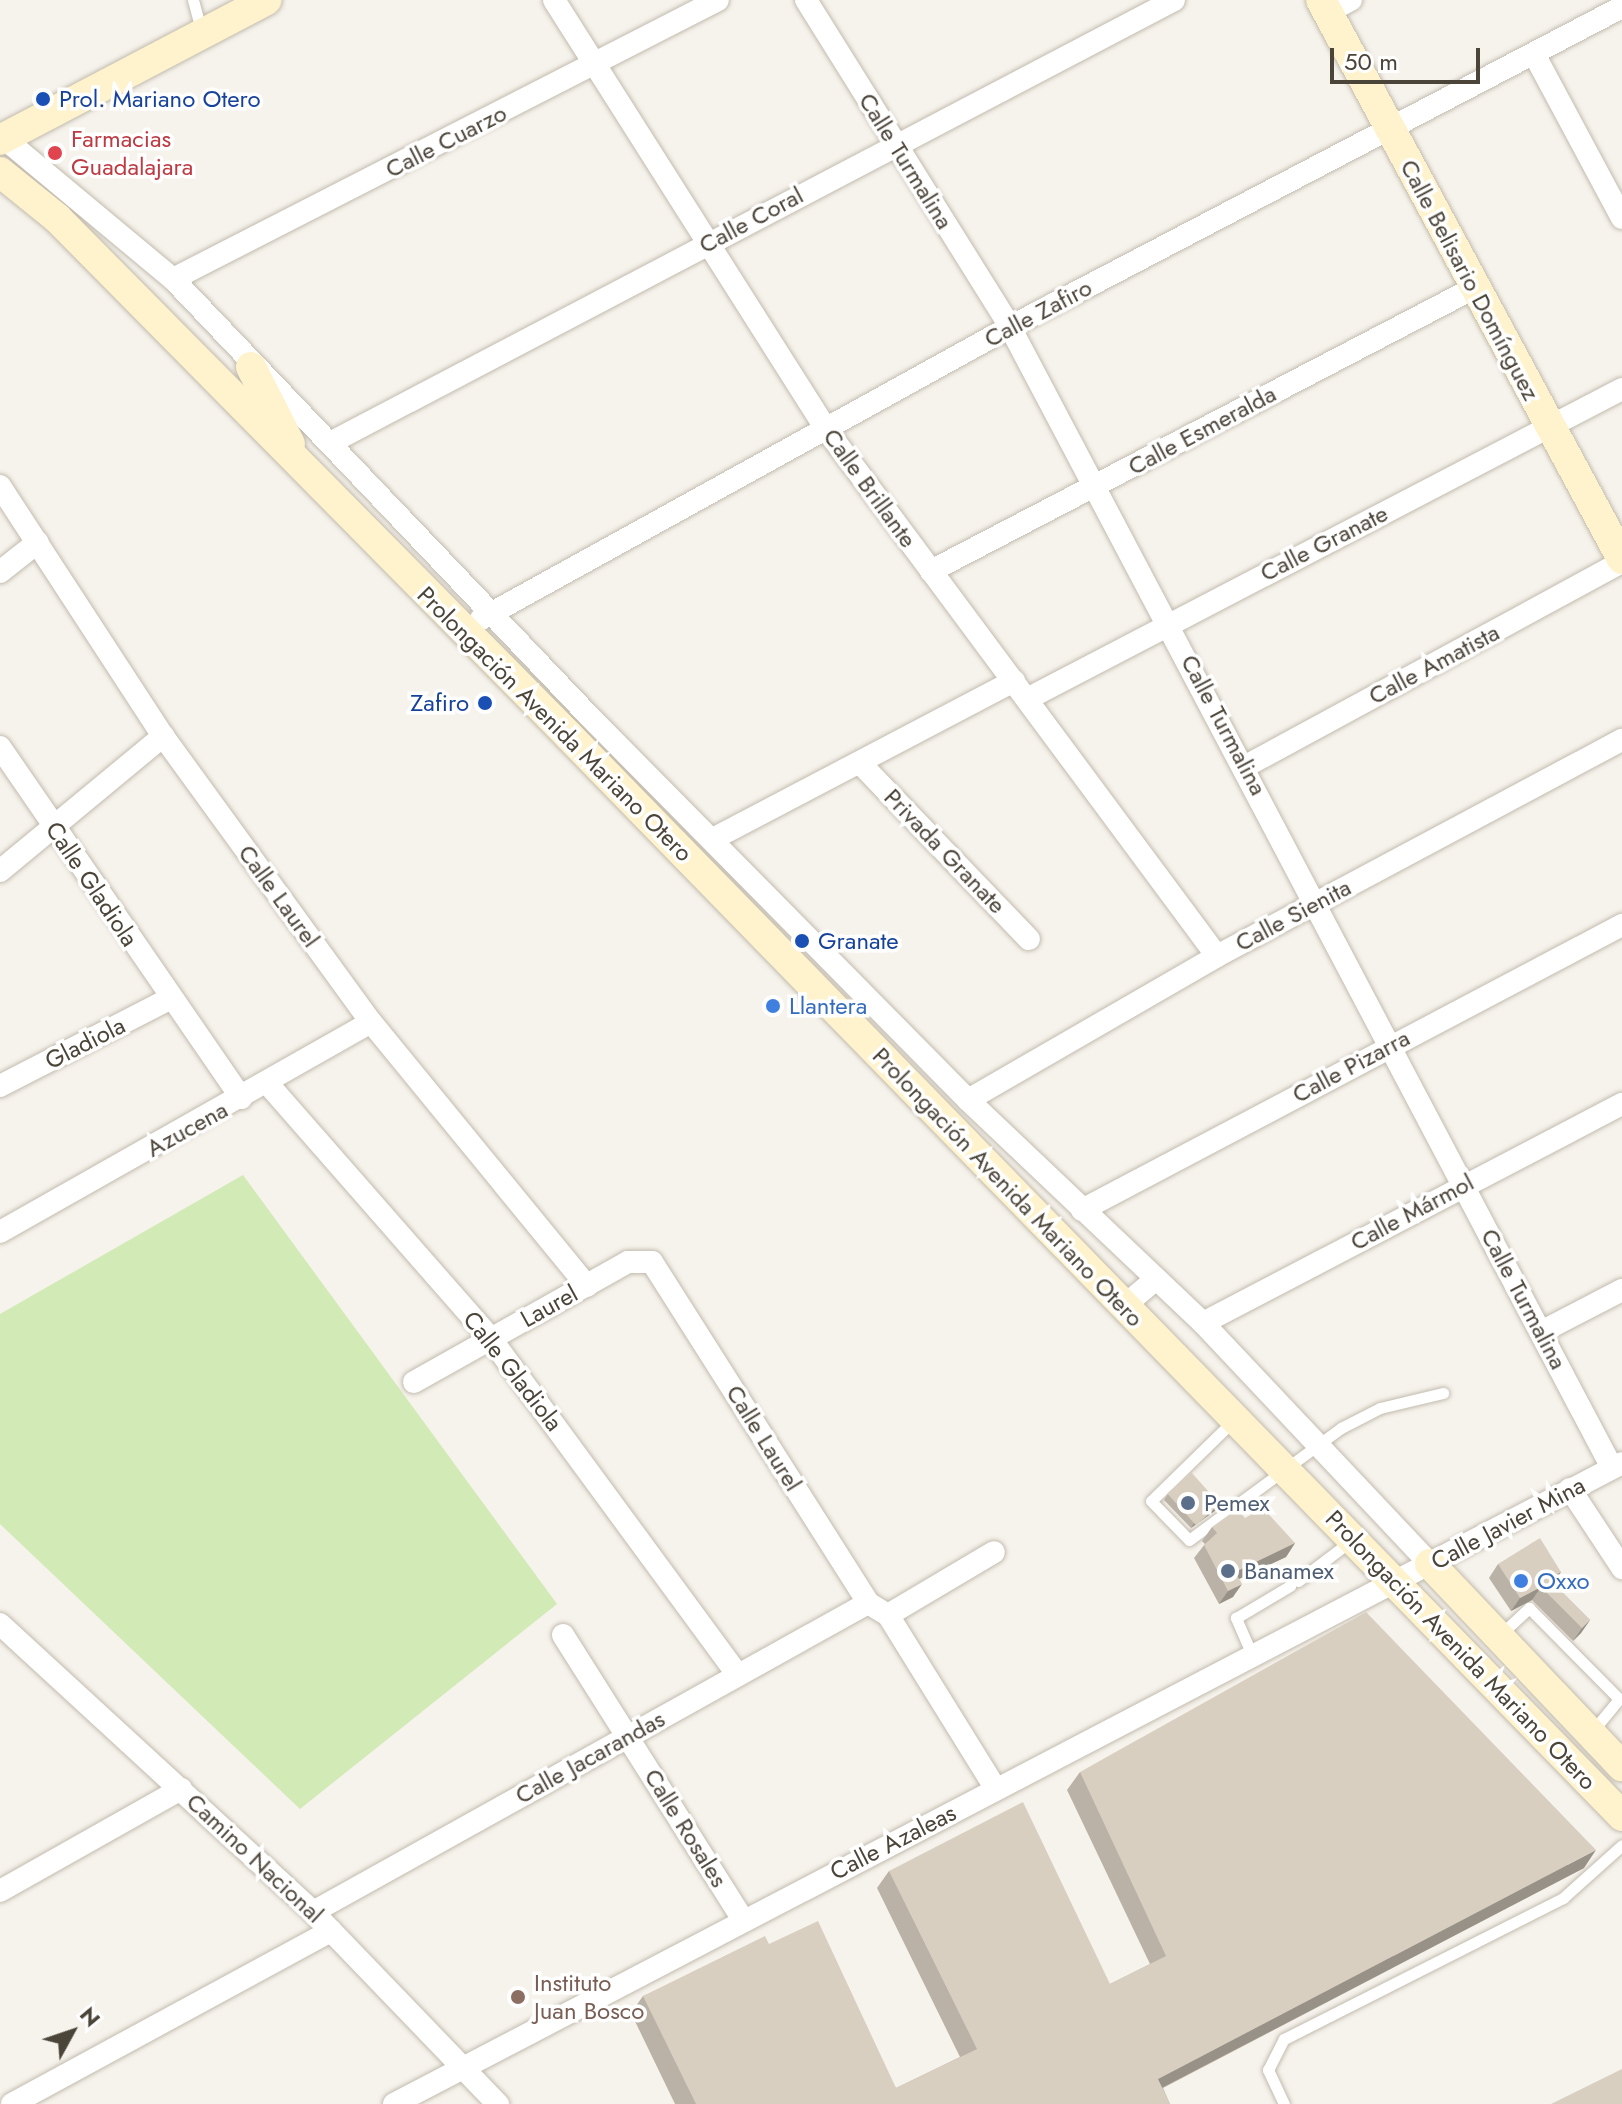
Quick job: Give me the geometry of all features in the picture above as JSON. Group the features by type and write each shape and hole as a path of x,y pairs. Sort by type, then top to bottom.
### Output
{"main road":[{"path":"1,138 267,0"},
{"name":"Calle Belisario Domínguez","path":"1333,4 1390,129 1622,561"},
{"name":"Prolongación Avenida Mariano Otero","path":"0,172 57,218 1622,1816"},
{"path":"251,367 299,464"},
{"path":"1430,1564 1622,1766"}],"street":[{"name":"Calle Brillante","path":"554,0 826,429 1217,956"},
{"name":"Calle Cuarzo","path":"173,279 595,66 718,0"},
{"name":"Calle Turmalina","path":"806,0 1010,327 1246,766 1541,1332 1617,1465"},
{"name":"Calle Coral","path":"330,443 707,242 1174,0"},
{"name":"Calle Zafiro","path":"460,630 1010,327 1622,7"},
{"path":"1534,54 1622,218"},
{"path":"1,138 78,194 173,279 251,367"},
{"path":"57,218 78,194"},
{"name":"Calle Esmeralda","path":"931,571 1474,288"},
{"name":"Prolongación Avenida Mariano Otero","path":"251,367 330,443 588,715 968,1100 1203,1323 1430,1564"},
{"name":"Calle Granate","path":"713,839 860,763 1170,623 1622,389"},
{"name":"Calle Laurel","path":"0,486 163,736 371,1022 587,1286"},
{"path":"392,560 418,536"},
{"path":"0,572 38,542"},
{"name":"Calle Amatista","path":"1246,766 1622,561"},
{"path":"0,871 163,736"},
{"name":"Calle Sienita","path":"968,1100 1217,956 1622,740"},
{"name":"Calle Gladiola","path":"0,747 169,999 241,1098"},
{"name":"Privada Granate","path":"860,763 1029,939"},
{"name":"Calle Pizarra","path":"1082,1210 1391,1044 1622,925"},
{"name":"Gladiola","path":"0,1086 169,999"},
{"name":"Azucena","path":"1,1231 268,1084 371,1022"},
{"name":"Calle Gladiola","path":"268,1084 491,1339 737,1674"},
{"name":"Calle Mármol","path":"1203,1323 1622,1104"},
{"name":"Calle Laurel","path":"644,1257 868,1603 888,1615 996,1789"},
{"name":"Laurel","path":"414,1382 644,1257"},
{"path":"1124,1306 1156,1279"},
{"path":"1541,1332 1622,1290"},
{"name":"Calle Javier Mina","path":"1394,1584 1617,1465"},
{"path":"1570,1489 1622,1568"},
{"path":"888,1615 994,1552"},
{"name":"Calle Azaleas","path":"394,2104 1394,1584"},
{"name":"Calle Jacarandas","path":"313,1912 868,1603"},
{"name":"Camino Nacional","path":"0,1624 313,1912 498,2104"},
{"name":"Calle Rosales","path":"563,1635 629,1735 743,1920"},
{"path":"0,1653 20,1642"},
{"path":"0,1891 181,1789"},
{"path":"12,2104 331,1931"}],"lane":[{"path":"193,0 202,34"},
{"path":"1236,1419 1151,1501 1189,1540 1380,1408 1443,1393"},
{"path":"1253,1657 1236,1618 1294,1583 1352,1540"},
{"path":"1500,1635 1529,1608 1619,1699 1590,1733"},
{"path":"1284,2104 1268,2070 1284,2039 1563,1898 1622,1845"}],"green space":[{"path":"243,1175 557,1604 300,1809 0,1524 0,1314"}],"building":[{"path":"1191,1472 1220,1504 1196,1525 1167,1493"},
{"path":"1263,1508 1295,1543 1235,1572 1242,1584 1228,1591 1204,1545 1217,1533 1212,1527 1237,1509 1245,1518"},
{"path":"1540,1538 1561,1572 1549,1579 1590,1620 1582,1628 1541,1587 1520,1598 1498,1564"},
{"path":"1366,1612 1596,1850 1158,2079 1170,2104 696,2104 643,1996 765,1936 769,1944 818,1921 896,2088 977,2049 889,1871 1023,1802 1110,1984 1166,1956 1080,1772"},
{"path":"1622,2069 1622,2104 1551,2104"}],"place":[{"name":"Prol. Mariano Otero","path":"43,99"},
{"name":"Farmacias Guadalajara","path":"55,153"},
{"name":"Zafiro","path":"485,703"},
{"name":"Granate","path":"802,941"},
{"name":"Llantera","path":"773,1006"},
{"name":"Pemex","path":"1188,1503"},
{"name":"Banamex","path":"1228,1571"},
{"name":"Oxxo","path":"1521,1581"},
{"name":"Instituto Juan Bosco","path":"518,1997"}]}
